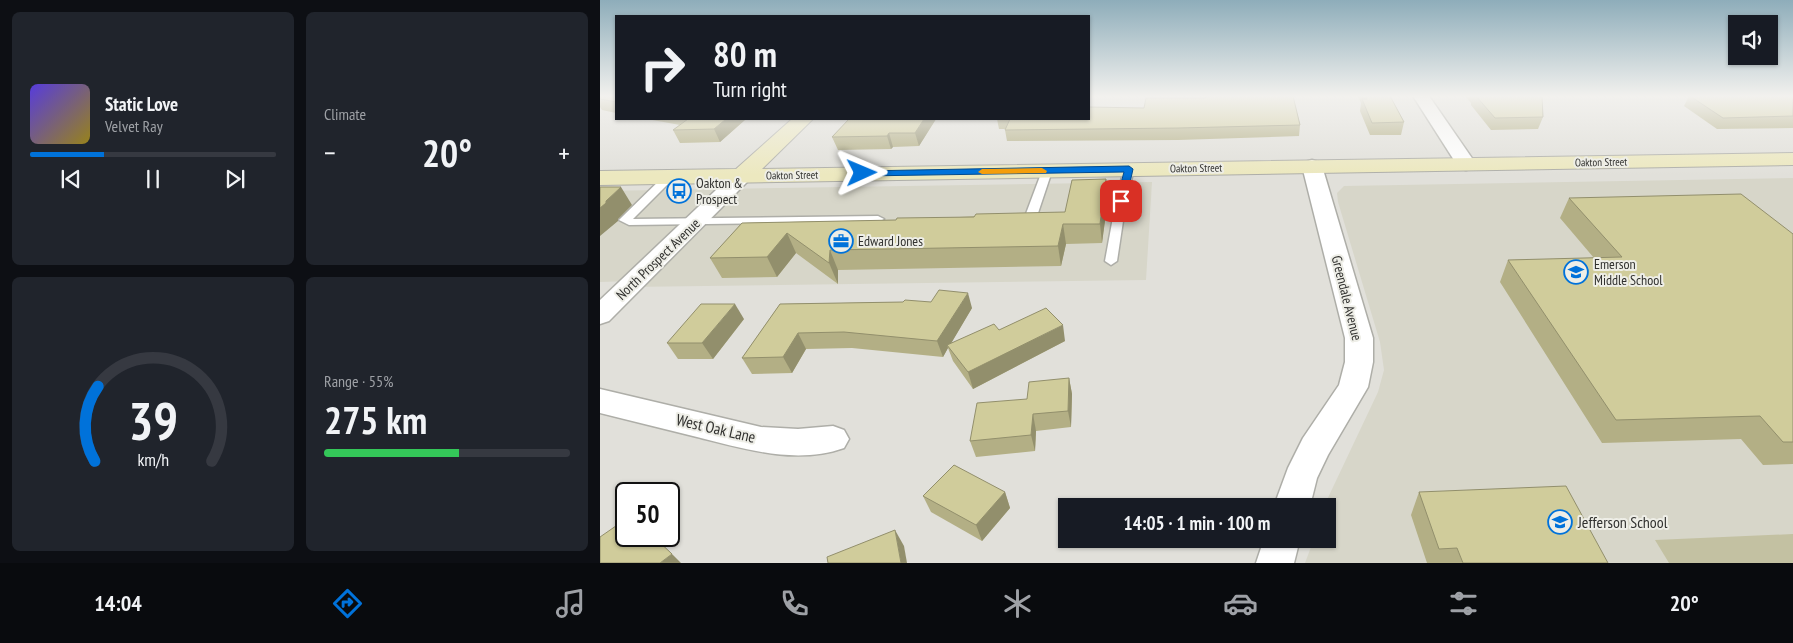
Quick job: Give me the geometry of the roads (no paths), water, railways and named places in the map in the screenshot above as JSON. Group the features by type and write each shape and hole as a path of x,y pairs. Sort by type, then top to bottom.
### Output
{"main road":[{"name":"North Prospect Avenue","path":"743,175 799,122"},
{"name":"Oakton Street","path":"604,180 670,176 1793,159"}],"street":[{"path":"1438,122 1466,164"},
{"name":"Greendale Avenue","path":"1294,498 1300,478 1315,448 1353,386 1359,362 1359,338 1312,166"},
{"name":"North Prospect Avenue","path":"600,315 743,175"},
{"name":"West Oak Lane","path":"600,400 761,440 798,442 833,439"},
{"path":"1275,563 1279,548"}],"lane":[{"path":"1111,261 1121,201 1129,169"},
{"path":"1030,219 1047,171"},
{"path":"670,176 625,220 629,222 696,222 878,219"}],"place":[{"name":"Oakton & Prospect","path":"679,191"},
{"name":"Edward Jones","path":"841,241"},
{"name":"Emerson Middle School","path":"1576,272"},
{"name":"Jefferson School","path":"1560,522"}]}
